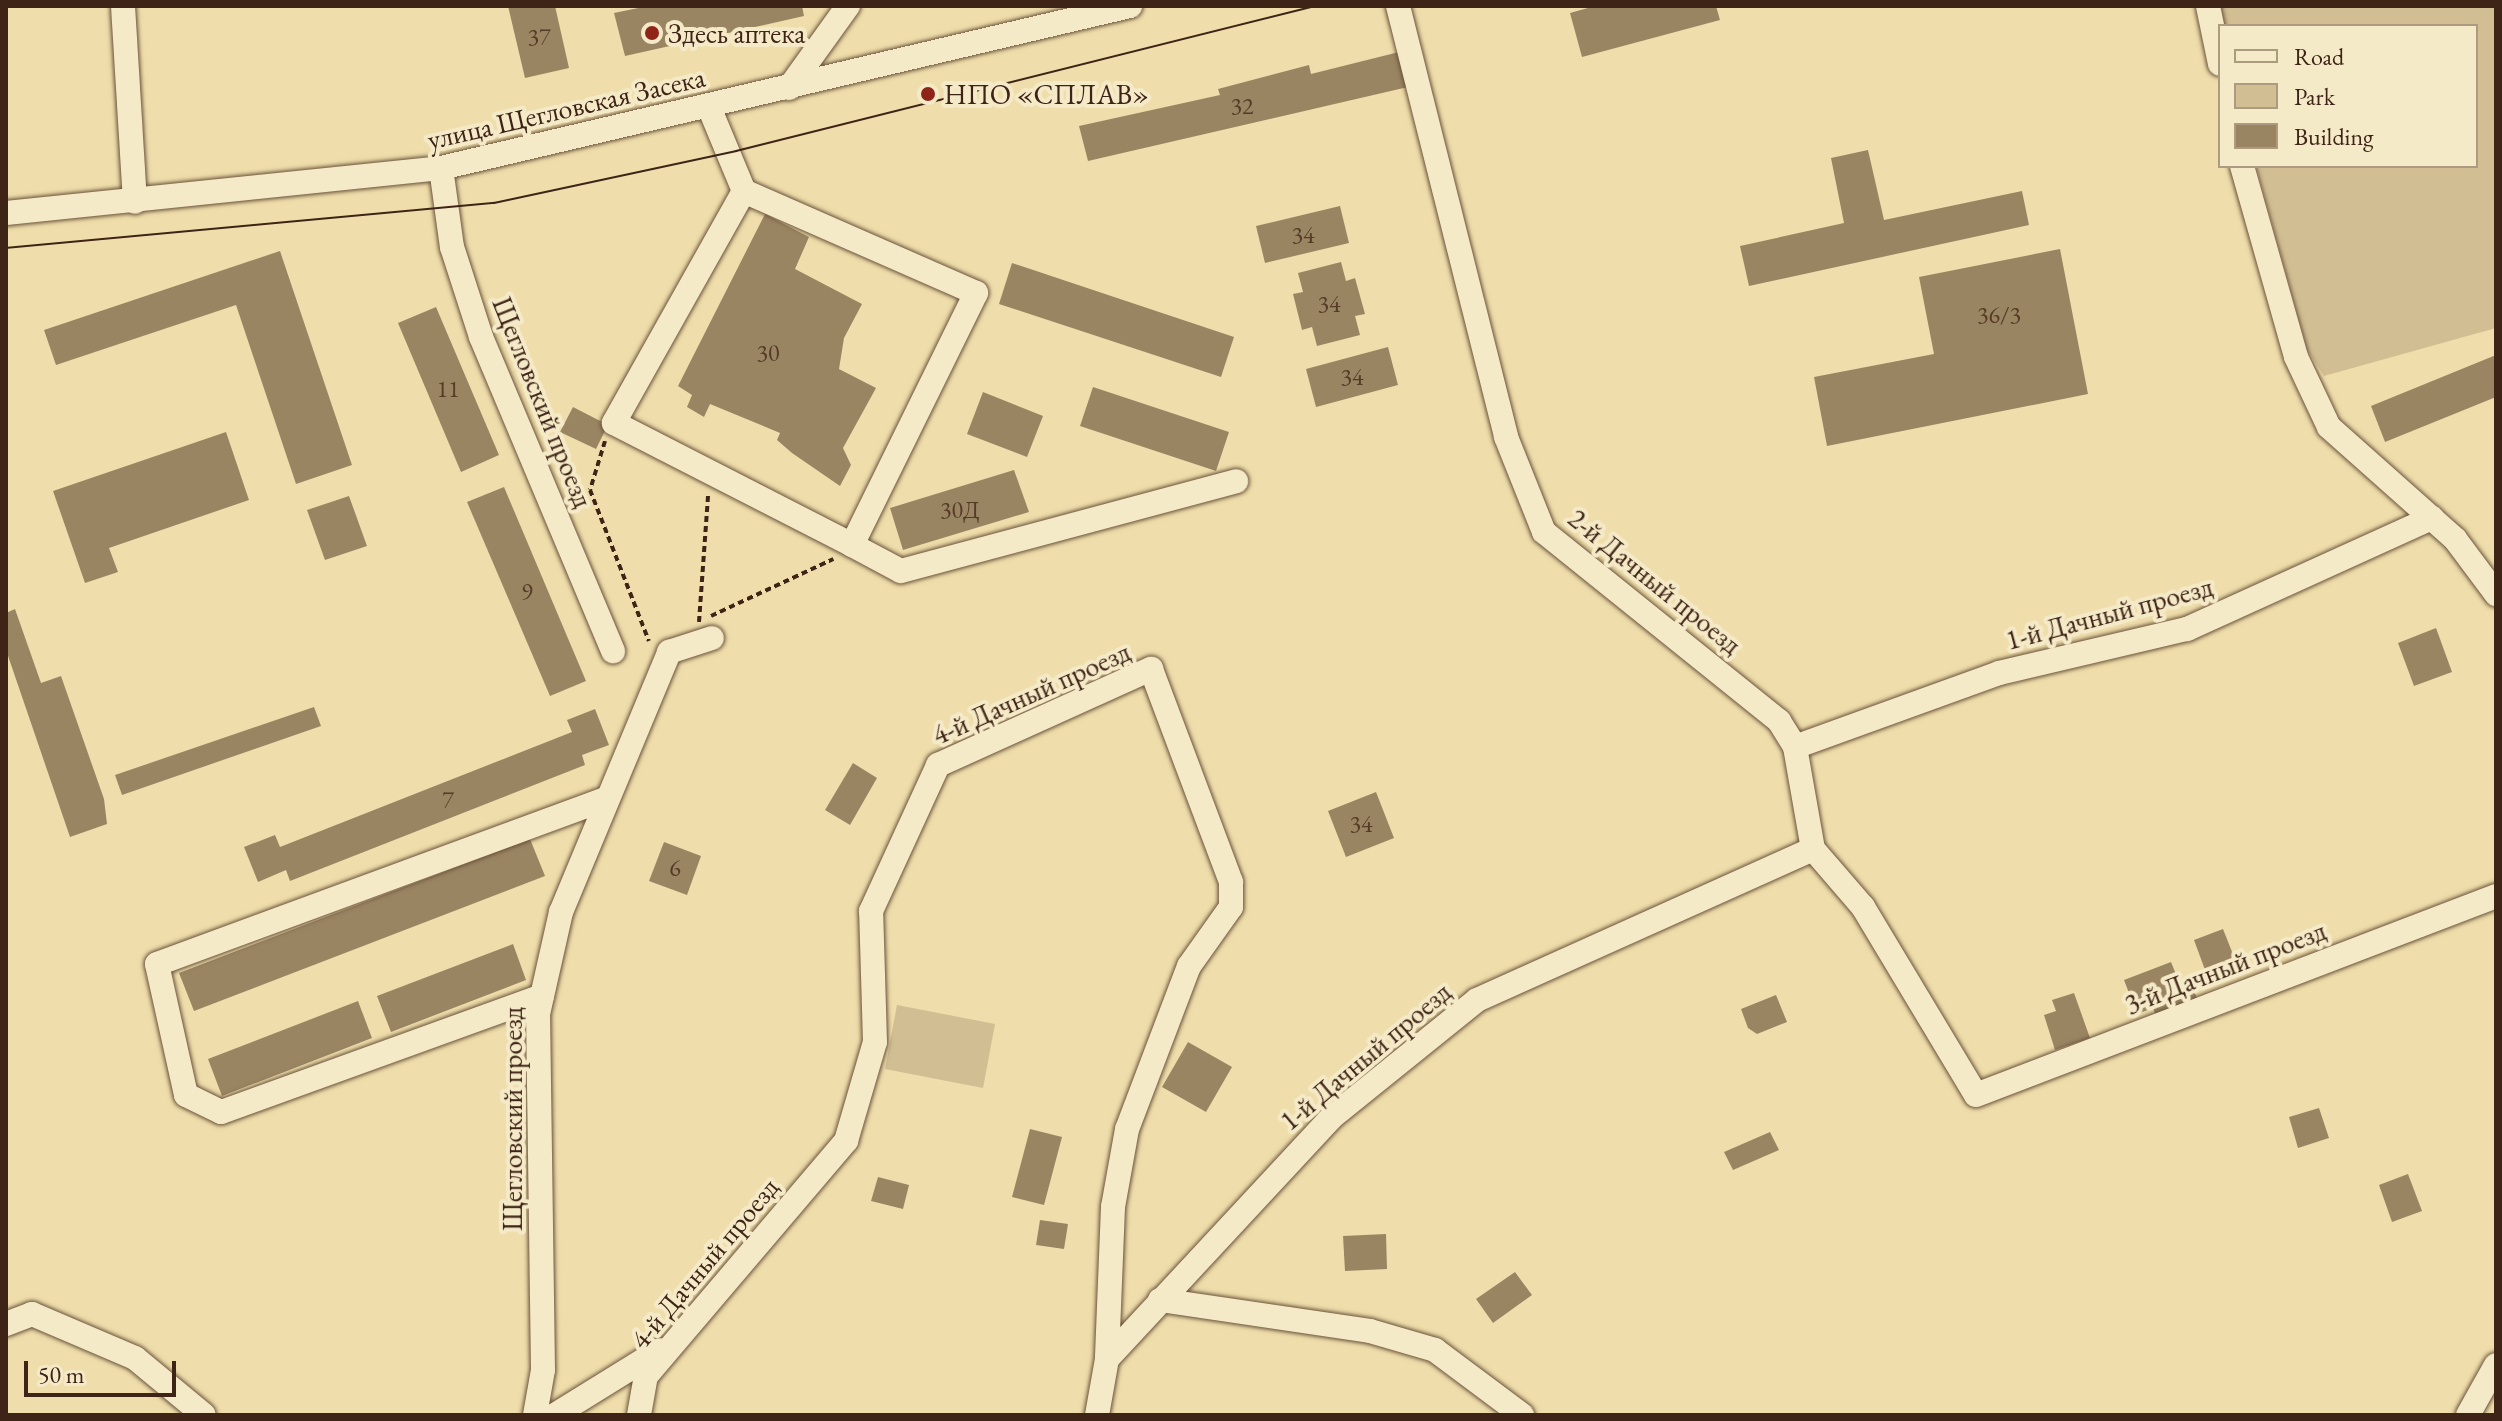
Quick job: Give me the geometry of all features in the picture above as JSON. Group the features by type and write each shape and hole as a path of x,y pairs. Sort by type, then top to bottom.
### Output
{"street":[{"path":"123,6 135,202"},
{"path":"789,88 848,6"},
{"name":"улица Щегловская Засека","path":"6,213 441,168 1130,6"},
{"name":"2-й Дачный проезд","path":"1398,6 1506,437 1544,532 1779,721 1795,747 1813,849"},
{"path":"2208,6 2218,54"},
{"path":"709,107 744,191 976,293 852,545"},
{"name":"Щегловский проезд","path":"441,168 452,247 481,337 613,651"},
{"path":"2243,168 2296,357 2329,427 2432,518 2496,594"},
{"path":"744,191 614,423 901,571 1236,481"},
{"name":"1-й Дачный проезд","path":"1795,747 1999,673 2187,629 2432,518"},
{"name":"Щегловский проезд","path":"535,1415 543,1370 542,996 561,912 657,678 669,652 684,647 705,630"},
{"name":"4-й Дачный проезд","path":"639,1415 646,1376 846,1141 875,1042 871,911 938,765 1151,669 1231,882 1231,907 1189,966 1127,1129 1113,1207 1107,1359 1097,1415"},
{"path":"542,996 221,1112 186,1095 166,1030 157,964 605,799"},
{"name":"1-й Дачный проезд","path":"1107,1359 1332,1117 1477,1000 1813,849"},
{"name":"3-й Дачный проезд","path":"1813,849 1863,907 1976,1095 2496,896"},
{"path":"1160,1300 1370,1331 1435,1350 1522,1415"},
{"path":"6,1324 32,1314 135,1358 204,1415"},
{"path":"555,1415 676,1340"},
{"path":"2468,1415 2496,1365"}],"path":[{"path":"614,423 590,472 590,490 639,603 657,678"},
{"path":"705,630 711,473"},
{"path":"684,647 705,630 810,575 852,545"}],"green space":[{"path":"2220,6 2496,6 2496,328 2324,376 2307,349 2257,168 2478,168 2478,24 2224,24"},
{"path":"897,1005 995,1024 983,1088 885,1069"}],"building":[{"path":"508,6 555,6 569,68 525,78"},
{"path":"648,6 802,6 804,16 625,56 614,13"},
{"path":"1595,6 1716,6 1720,20 1582,57 1570,13"},
{"path":"1399,52 1408,87 1088,161 1079,126 1220,95 1218,89 1309,65 1311,74"},
{"path":"1868,150 1884,220 2022,191 2029,225 1749,286 1740,246 1844,223 1831,158"},
{"path":"1340,206 1349,243 1265,263 1256,226"},
{"path":"765,214 809,237 795,269 862,304 844,338 839,369 876,388 843,448 851,465 840,486 777,440 780,433 710,404 704,417 687,407 692,395 678,386"},
{"path":"2060,249 2088,394 1827,446 1814,377 1934,354 1919,277"},
{"path":"280,251 352,465 296,484 236,305 56,365 44,330"},
{"path":"1341,262 1346,281 1355,278 1365,314 1355,316 1360,335 1317,346 1312,327 1302,330 1293,294 1303,292 1298,273"},
{"path":"1012,263 1234,337 1221,377 999,304"},
{"path":"436,307 499,455 461,472 398,323"},
{"path":"1388,347 1398,385 1316,407 1306,369"},
{"path":"2496,355 2496,397 2385,442 2371,406"},
{"path":"1093,387 1229,432 1216,471 1080,426"},
{"path":"983,392 1043,416 1027,457 967,434"},
{"path":"573,407 608,425 596,449 560,432"},
{"path":"226,432 249,500 109,548 118,572 85,583 53,491"},
{"path":"1014,470 1029,512 903,550 890,508"},
{"path":"504,487 586,681 550,696 467,502"},
{"path":"349,496 367,546 325,560 307,510"},
{"path":"15,609 41,683 61,676 104,799 107,824 70,837 6,650 6,613"},
{"path":"2436,628 2452,672 2414,686 2398,643"},
{"path":"314,707 321,726 122,795 115,775"},
{"path":"595,709 609,745 582,755 585,765 290,881 286,870 258,882 244,847 275,835 280,847 572,732 567,720"},
{"path":"853,763 877,778 850,825 825,810"},
{"path":"1376,792 1394,838 1346,857 1328,811"},
{"path":"530,839 545,876 194,1011 179,973"},
{"path":"664,842 701,856 687,895 649,881"},
{"path":"2223,929 2238,967 2208,978 2194,940"},
{"path":"513,944 526,980 391,1032 377,996"},
{"path":"2171,962 2182,989 2192,986 2200,1005 2158,1021 2153,1008 2137,1014 2124,980"},
{"path":"2074,993 2090,1038 2055,1050 2044,1015 2056,1011 2052,1000"},
{"path":"1776,995 1787,1022 1757,1034 1748,1028 1741,1009"},
{"path":"358,1001 372,1038 222,1096 208,1059"},
{"path":"1188,1042 1232,1067 1206,1112 1162,1087"},
{"path":"2319,1108 2329,1138 2298,1148 2289,1117"},
{"path":"1030,1129 1062,1137 1044,1205 1012,1197"},
{"path":"1770,1132 1779,1150 1733,1170 1724,1152"},
{"path":"2408,1174 2422,1211 2392,1222 2379,1185"},
{"path":"878,1177 909,1185 903,1209 871,1201"},
{"path":"1040,1220 1068,1224 1064,1249 1036,1245"},
{"path":"1386,1234 1387,1269 1345,1271 1343,1236"},
{"path":"1515,1272 1532,1295 1493,1323 1476,1299"}],"tram line":[{"path":"6,248 494,203 736,151 1315,6"}],"place":[{"name":"Здесь аптека","path":"652,33"},
{"name":"НПО «СПЛАВ»","path":"928,94"}]}
